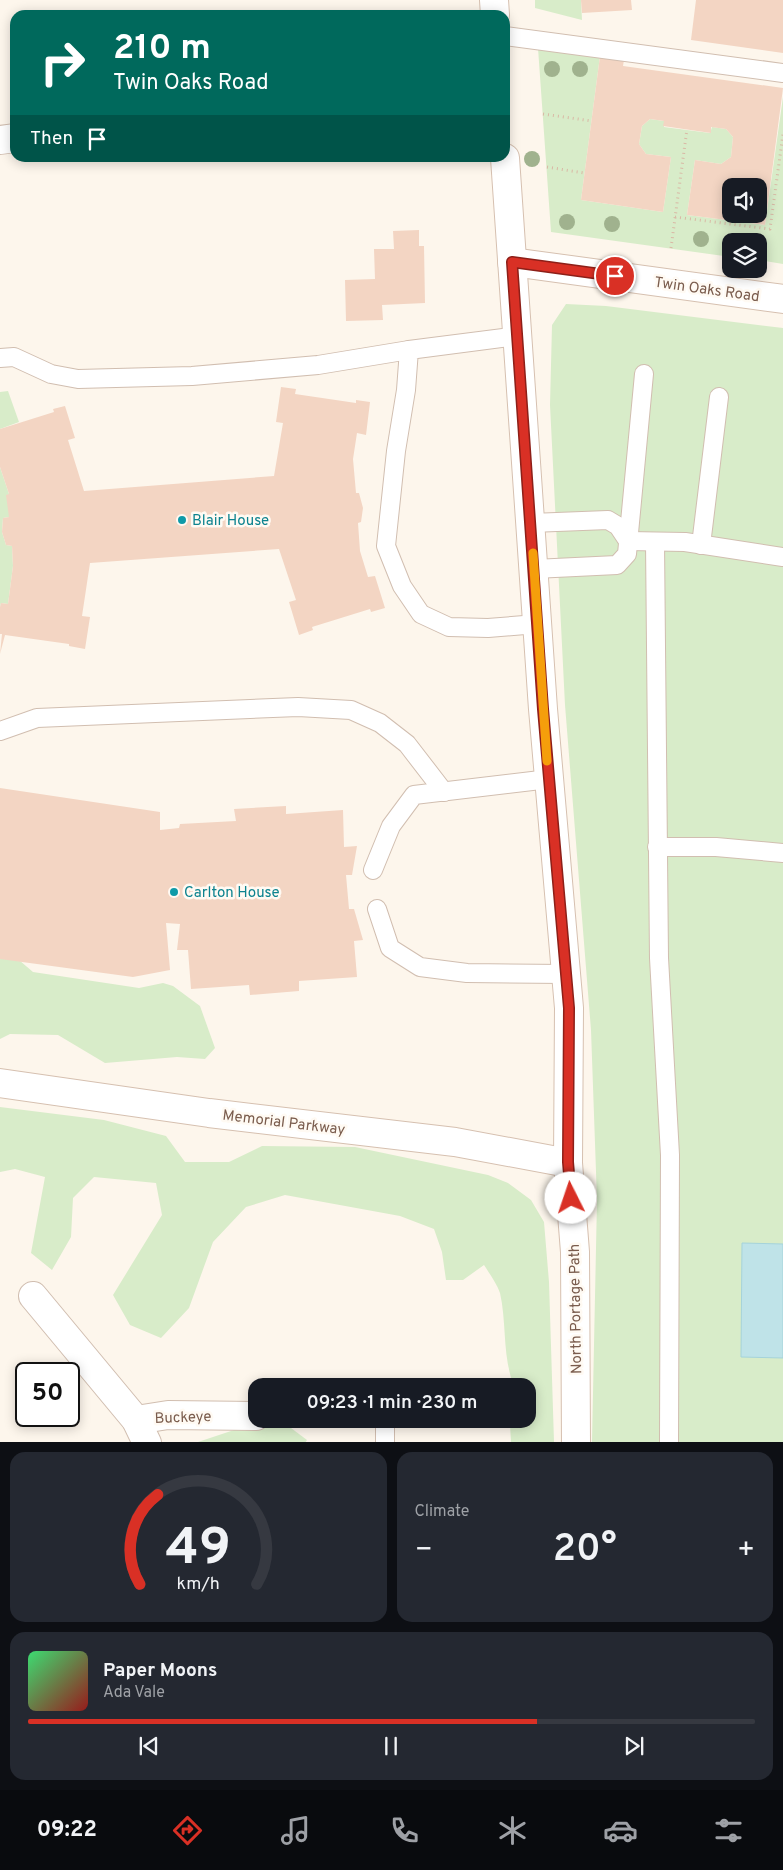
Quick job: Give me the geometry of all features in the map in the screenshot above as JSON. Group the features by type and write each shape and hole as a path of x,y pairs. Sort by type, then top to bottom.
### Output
{"main road":[{"name":"North Portage Path","path":"505,162 537,624 569,1008 568,1162 575,1252 576,1442"},
{"name":"Twin Oaks Road","path":"512,262 783,300"},
{"name":"Memorial Parkway","path":"0,1083 218,1114 456,1142 568,1162"},
{"path":"33,1296 141,1431"},
{"name":"Buckeye","path":"141,1431 168,1415 248,1416"}],"lane":[{"path":"510,37 783,72"},
{"path":"0,358 14,356 51,374 78,379 192,376 318,365 409,350 518,336"},
{"path":"409,350 406,390 396,451 386,546 402,586 421,614 449,627 488,628 537,624"},
{"path":"534,569 617,564 627,554 644,374"},
{"path":"701,545 719,397"},
{"path":"531,523 608,520 618,526 628,541"},
{"path":"628,541 701,545 783,557"},
{"path":"655,542 659,958 670,1155 669,1442"},
{"path":"0,731 37,718 298,707 351,710 380,723 407,744 444,792"},
{"path":"373,870 391,826 414,796 549,779"},
{"path":"657,847 716,847 783,852"},
{"path":"377,909 390,948 420,967 467,973 566,974"},
{"path":"384,1442 385,1428"}],"path":[{"path":"543,114 592,121"},
{"path":"671,248 687,129"},
{"path":"675,217 770,229 783,134"},
{"path":"547,168 584,173"}],"green space":[{"path":"535,0 581,0 582,20 535,8"},
{"path":"538,48 600,56 581,200 663,212 671,157 646,154 639,144 642,126 650,119 664,121 664,127 710,133 712,127 726,129 733,137 731,157 721,164 695,160 687,215 722,219 722,223 765,225 767,223 767,211 783,97 783,264 767,261 767,233 722,233 722,256 551,232"},
{"path":"566,304 606,306 783,328 783,1442 592,1442 597,1200 591,1030 565,705 550,405 552,325"},
{"path":"8,391 19,422 0,429 0,392"},
{"path":"0,467 9,494 9,517 3,518 2,532 6,545 12,546 13,566 8,604 1,603 0,607"},
{"path":"0,947 6,949 33,972 139,988 163,983 173,986 200,1006 215,1048 205,1059 177,1057 105,1063 58,1035 10,1034 0,1039"},
{"path":"0,1107 104,1120 166,1136 185,1162 229,1162 262,1146 355,1147 488,1175 508,1183 531,1200 544,1222 549,1282 554,1442 511,1442 510,1428 536,1428 536,1378 511,1378 506,1352 500,1293 484,1265 463,1280 446,1280 442,1252 434,1229 400,1216 285,1195 246,1207 213,1242 189,1308 161,1338 130,1325 113,1295 162,1215 156,1183 94,1177 73,1198 71,1237 52,1270 31,1253 45,1177 15,1169 0,1172"},
{"path":"248,1425 248,1428 291,1428 307,1440 306,1442 198,1442"}],"water":[{"path":"742,1243 783,1244 783,1358 741,1357"}],"building":[{"path":"581,0 631,0 632,10 582,13"},
{"path":"696,0 783,0 783,53 691,40"},
{"path":"600,56 624,60 623,66 783,88 767,210 767,178 722,178 722,219 687,215 695,160 721,164 731,157 733,137 726,129 711,127 711,133 663,126 664,121 650,119 642,126 639,144 646,154 671,157 663,212 581,200"},
{"path":"749,223 765,223 765,225"},
{"path":"419,230 419,246 424,246 425,303 382,305 383,320 346,321 345,280 375,279 374,249 394,249 393,231"},
{"name":"Blair House","path":"281,387 296,389 295,394 356,403 356,400 370,402 366,435 357,433 353,459 356,493 359,493 363,508 361,522 358,523 360,551 368,577 375,576 385,608 371,612 370,609 312,627 313,630 299,635 289,602 296,600 279,549 90,563 82,616 90,617 85,649 69,646 69,644 5,635 0,654 2,634 0,634 0,607 1,603 8,604 13,566 12,546 6,545 2,532 3,518 9,517 6,495 9,494 0,467 0,429 54,412 53,409 65,406 75,438 68,440 84,491 274,476 283,423 276,422"},
{"name":"Carlton House","path":"0,788 160,812 160,830 179,828 180,824 236,821 234,809 286,806 286,814 343,810 344,847 357,846 352,875 346,875 349,909 354,909 363,940 354,941 357,977 299,981 299,991 250,995 249,985 191,989 188,950 177,950 180,924 166,923 170,970 133,977 0,959"}],"slow traffic":[{"path":"533,553 547,761"}],"place":[{"name":"Blair House","path":"182,520"},
{"name":"Carlton House","path":"174,892"}],"route":[{"path":"571,1198 568,1162 569,1008 543,709 512,262 615,276"}]}
